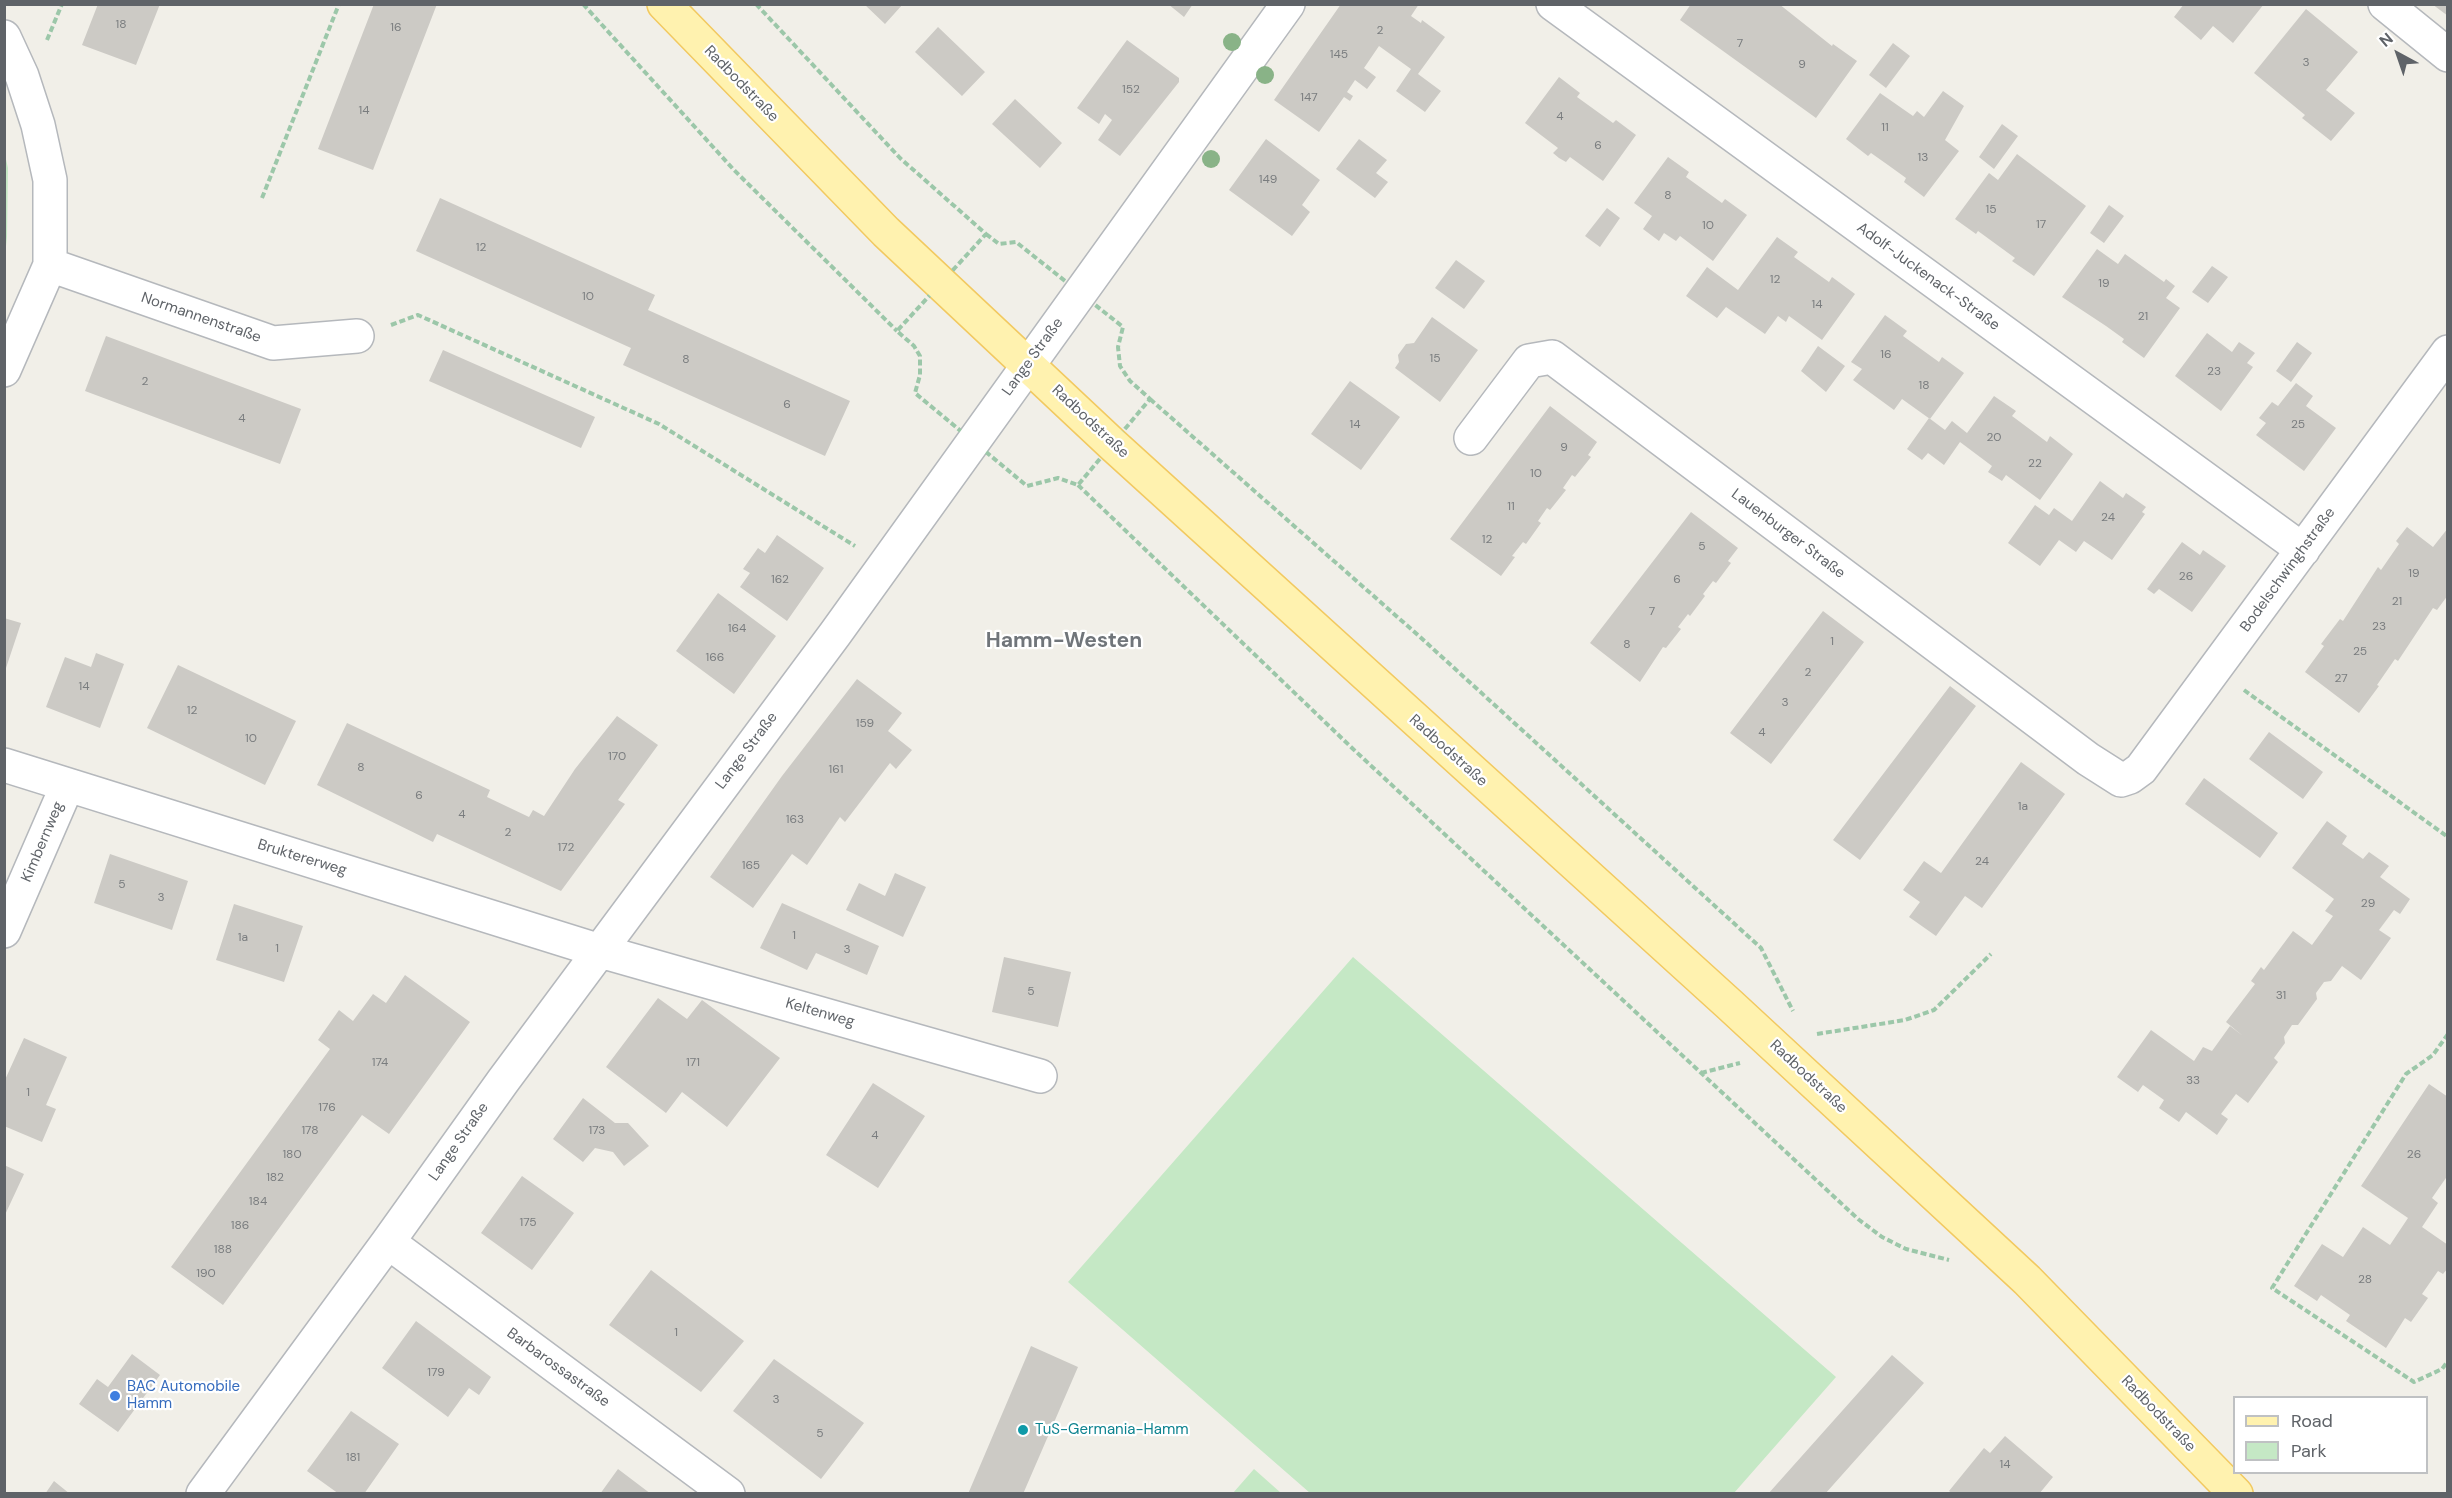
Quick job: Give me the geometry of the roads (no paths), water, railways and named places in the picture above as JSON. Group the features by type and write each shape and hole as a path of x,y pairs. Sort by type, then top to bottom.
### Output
{"main road":[{"name":"Radbodstraße","path":"664,4 886,232 1416,722 1781,1052 2027,1280 2236,1494"}],"street":[{"name":"Lange Straße","path":"202,1494 388,1242 503,1081 885,565 1288,4"},
{"name":"Adolf-Juckenack-Straße","path":"1553,4 2303,550"},
{"path":"2385,4 2448,55"},
{"path":"4,37 22,76 50,180 50,265 4,370"},
{"name":"Normannenstraße","path":"50,265 273,343 357,336"},
{"name":"Bodelschwinghstraße","path":"2121,780 2141,769 2448,352"},
{"name":"Lauenburger Straße","path":"1471,438 1529,361 1552,357 2079,752 2121,780"},
{"name":"Bruktererweg","path":"4,765 600,951"},
{"name":"Kimbernweg","path":"4,931 67,786"},
{"name":"Keltenweg","path":"600,951 1040,1076"},
{"name":"Barbarossastraße","path":"388,1242 728,1494"}],"place":[{"name":"BAC Automobile Hamm","path":"115,1396"},
{"name":"TuS-Germania-Hamm","path":"1023,1430"}],"district":[{"name":"Hamm-Westen","path":"1064,641"}]}
